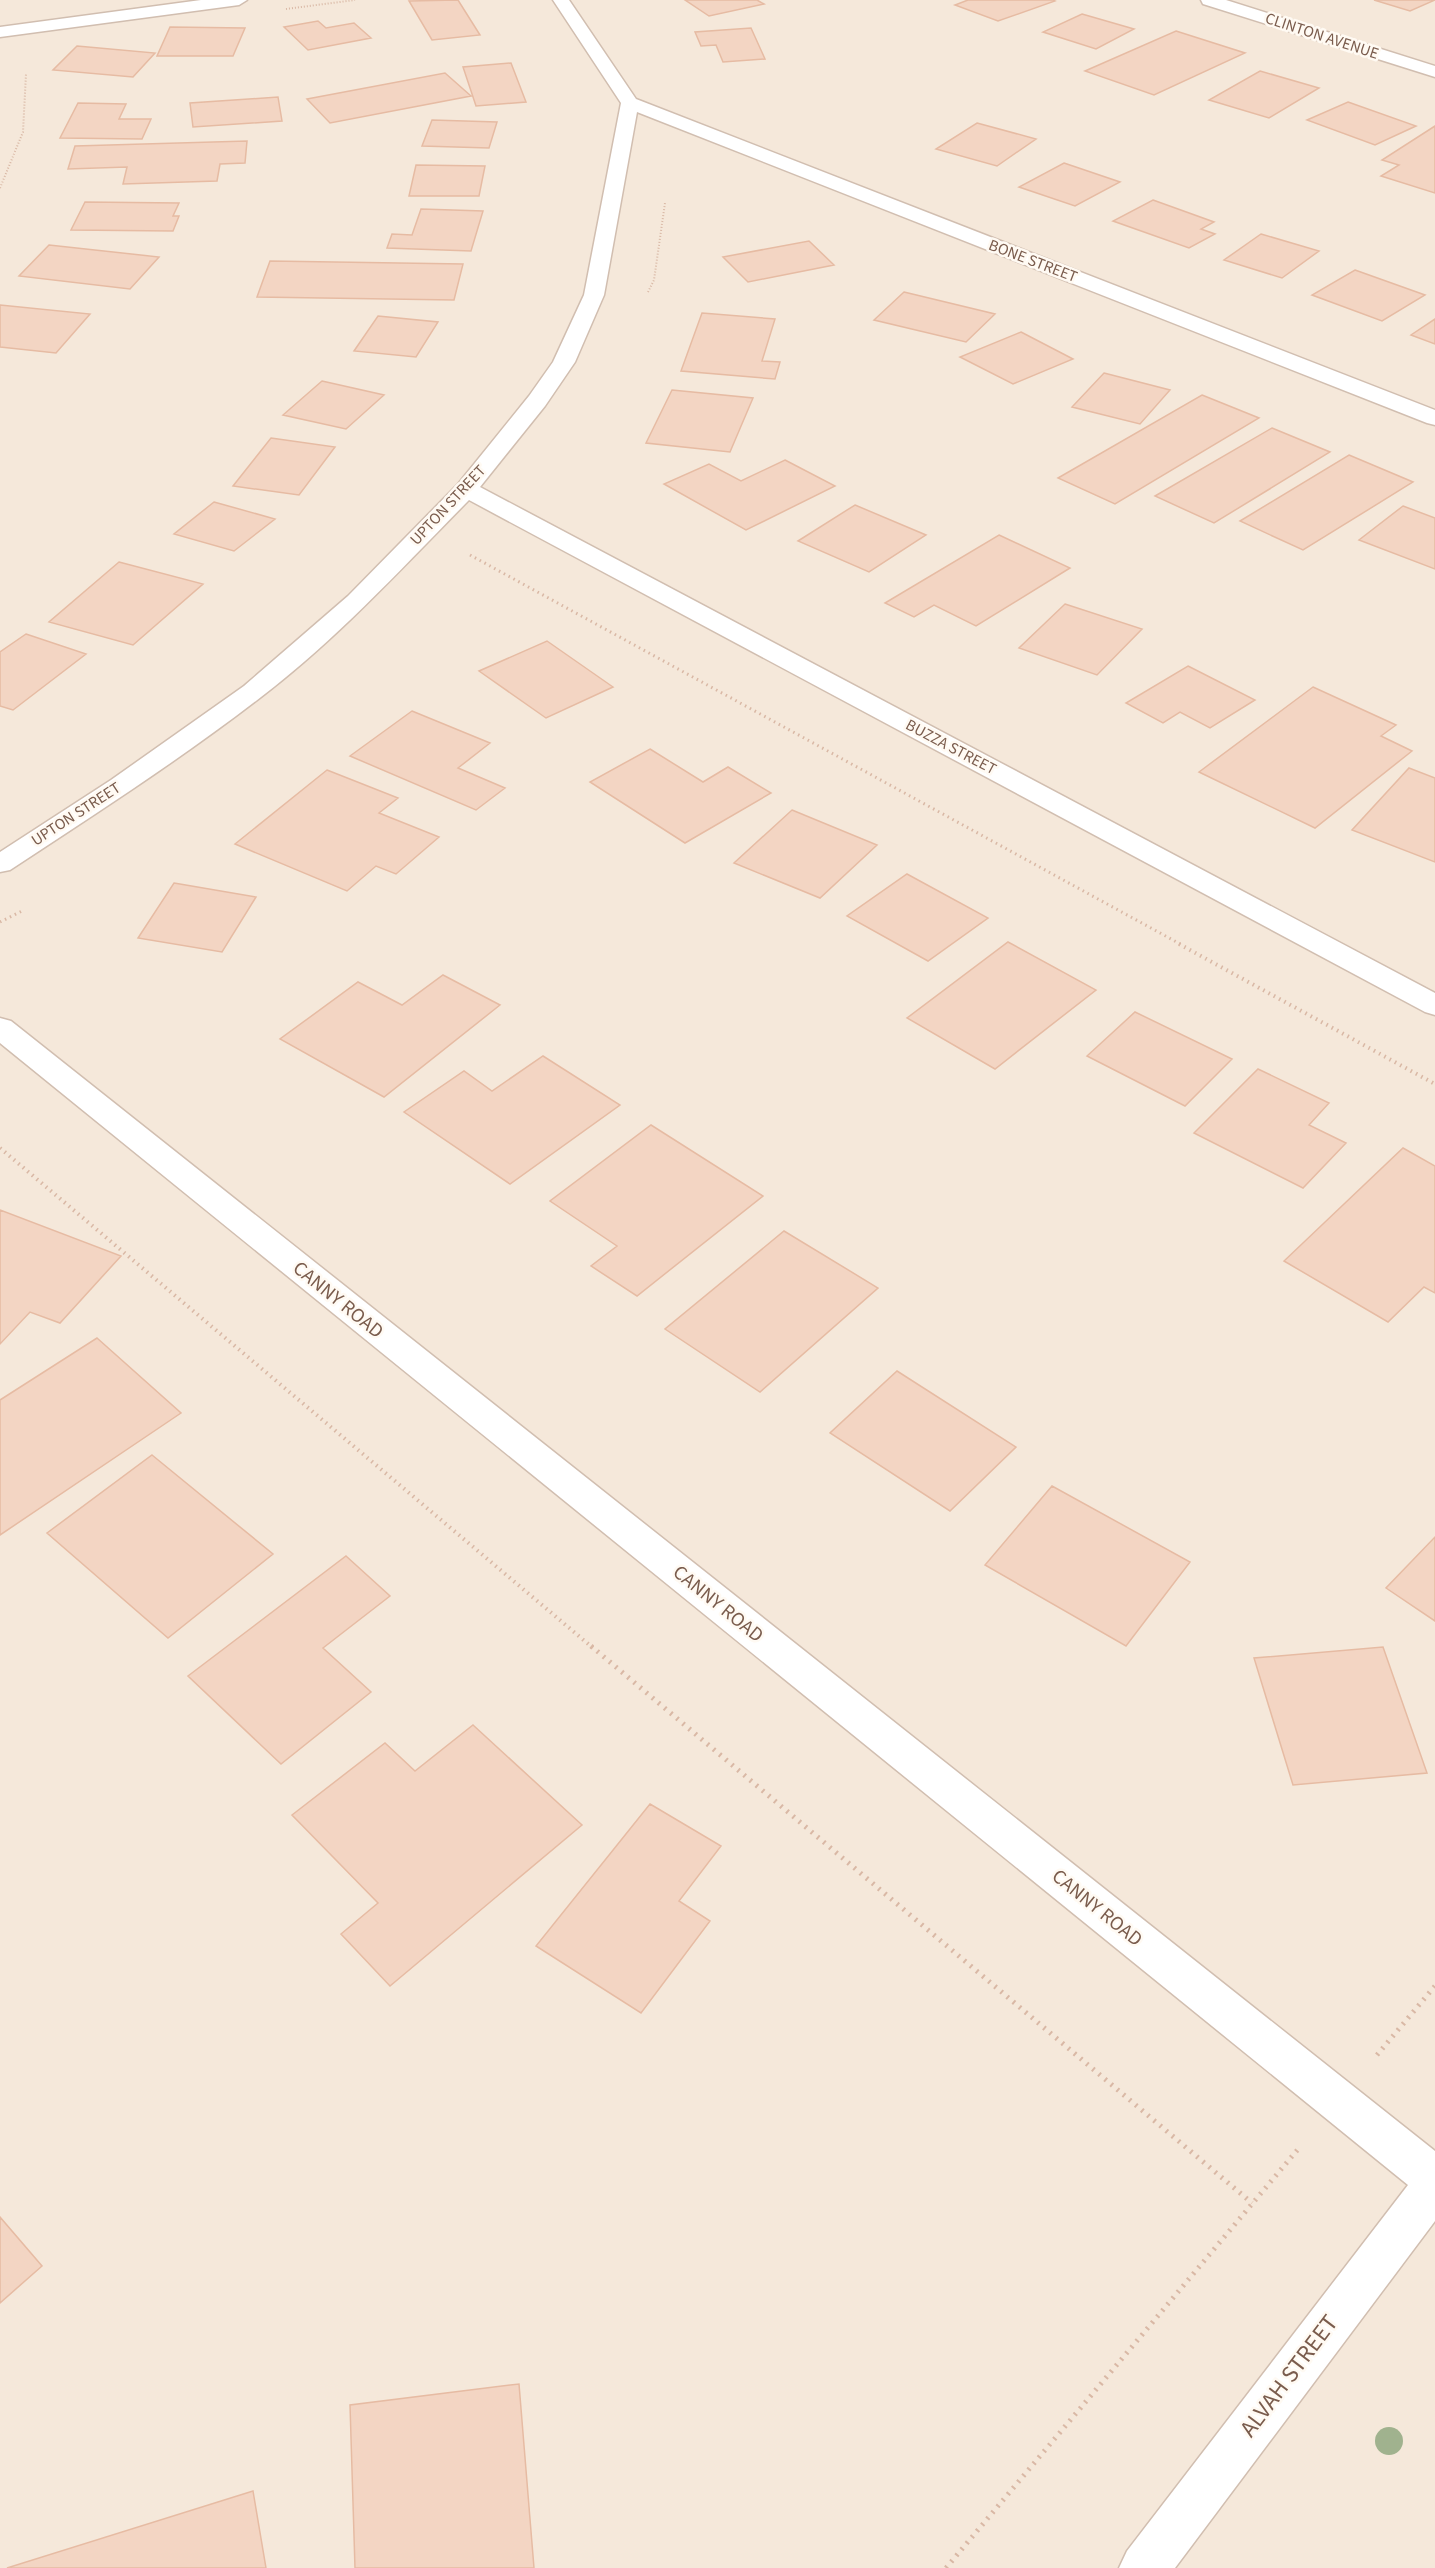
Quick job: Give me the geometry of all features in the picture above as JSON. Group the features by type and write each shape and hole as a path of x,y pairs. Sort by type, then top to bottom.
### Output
{"street":[{"path":"0,16 136,0"},
{"path":"0,32 238,0"},
{"path":"561,0 630,103"},
{"name":"CLINTON AVENUE","path":"1209,0 1435,72"},
{"name":"BONE STREET","path":"630,103 1435,418"},
{"name":"UPTON STREET","path":"0,864 120,786 253,691 357,601 466,489 537,401 564,362 594,295 630,103"},
{"name":"BUZZA STREET","path":"466,489 1435,1005"},
{"name":"CANNY ROAD","path":"0,1028 1435,2179"},
{"name":"ALVAH STREET","path":"1144,2568 1435,2185"}],"path":[{"path":"0,188 23,132 27,66"},
{"path":"467,553 1435,1084"},
{"path":"0,1148 1252,2204"},
{"path":"946,2568 1435,1986"}],"shaded area":[{"path":"0,0 1435,0 1435,2568 0,2568"}],"building":[{"path":"458,0 480,35 432,40 409,1"},
{"path":"685,0 757,0 764,4 709,16"},
{"path":"968,0 1055,1 998,21 955,5"},
{"path":"1374,0 1435,0 1410,11"},
{"path":"1082,14 1134,29 1096,49 1043,32"},
{"path":"318,21 326,28 354,23 371,38 308,50 284,27"},
{"path":"170,27 245,28 233,56 157,56"},
{"path":"751,28 765,59 723,62 716,45 701,46 695,32"},
{"path":"1176,31 1245,53 1154,95 1085,71"},
{"path":"77,46 155,53 133,77 53,70"},
{"path":"511,63 526,102 476,106 463,67"},
{"path":"1260,71 1319,88 1269,118 1209,100"},
{"path":"445,73 471,96 330,123 307,99"},
{"path":"278,97 282,121 193,127 190,103"},
{"path":"1348,102 1416,126 1375,145 1307,120"},
{"path":"78,103 126,104 119,119 151,119 142,139 60,138"},
{"path":"432,120 497,122 489,148 422,146"},
{"path":"977,123 1036,139 997,166 936,149"},
{"path":"1435,126 1435,193 1381,176 1399,165 1382,160"},
{"path":"247,141 245,163 220,164 217,181 123,184 127,167 68,169 75,146"},
{"path":"1064,163 1120,182 1075,206 1019,187"},
{"path":"416,165 485,166 479,196 409,196"},
{"path":"1153,200 1214,222 1201,229 1215,234 1189,248 1113,221"},
{"path":"85,202 179,203 173,216 179,216 173,231 71,230"},
{"path":"421,209 483,211 471,251 387,248 392,234 412,235"},
{"path":"1261,234 1319,251 1282,278 1224,260"},
{"path":"809,241 834,265 748,282 723,257"},
{"path":"49,245 159,257 130,289 19,276"},
{"path":"270,261 463,264 454,300 257,297"},
{"path":"1355,270 1425,295 1382,321 1312,295"},
{"path":"904,292 995,314 966,342 874,320"},
{"path":"0,305 90,314 56,353 0,347"},
{"path":"702,313 775,319 762,361 780,362 775,379 681,371"},
{"path":"378,316 438,322 416,357 354,351"},
{"path":"1435,319 1435,344 1411,335"},
{"path":"1021,332 1073,359 1013,384 960,357"},
{"path":"1104,373 1170,390 1140,424 1072,407"},
{"path":"322,381 384,395 346,429 283,415"},
{"path":"672,390 753,398 730,452 646,443"},
{"path":"1202,395 1259,418 1115,504 1058,478"},
{"path":"1272,428 1330,452 1214,523 1155,496"},
{"path":"271,438 335,447 299,495 233,486"},
{"path":"1349,455 1413,482 1303,550 1240,521"},
{"path":"785,460 835,486 746,530 664,484 709,464 741,481"},
{"path":"214,502 275,519 234,551 174,534"},
{"path":"855,505 926,535 869,572 798,541"},
{"path":"1403,506 1435,518 1435,569 1359,540"},
{"path":"999,535 1070,568 976,626 934,605 914,617 885,603"},
{"path":"119,562 203,584 133,645 49,622"},
{"path":"1065,604 1142,629 1097,675 1019,648"},
{"path":"26,634 86,654 13,710 0,706 0,652"},
{"path":"547,641 613,687 546,718 479,671"},
{"path":"1188,666 1255,700 1210,728 1180,712 1163,723 1126,703"},
{"path":"1313,687 1396,725 1381,736 1412,751 1315,828 1199,772"},
{"path":"412,711 490,743 458,768 505,788 476,810 350,756"},
{"path":"650,749 703,782 728,767 771,793 685,843 590,782"},
{"path":"1409,768 1435,778 1435,862 1352,830"},
{"path":"327,770 398,798 379,813 439,837 396,874 376,866 347,891 235,844"},
{"path":"792,810 877,845 820,898 734,863"},
{"path":"907,874 988,918 928,961 847,916"},
{"path":"174,883 256,897 222,952 138,938"},
{"path":"1008,942 1096,990 995,1069 907,1018"},
{"path":"443,975 500,1005 384,1097 280,1039 358,982 402,1005"},
{"path":"1135,1012 1232,1059 1185,1106 1087,1056"},
{"path":"543,1056 620,1105 510,1184 404,1112 464,1071 492,1091"},
{"path":"1258,1069 1329,1103 1309,1125 1346,1143 1303,1188 1194,1133"},
{"path":"651,1125 763,1196 637,1296 591,1266 617,1246 550,1201"},
{"path":"1403,1148 1435,1166 1435,1293 1424,1287 1388,1322 1284,1261"},
{"path":"0,1210 121,1256 60,1323 30,1312 0,1344"},
{"path":"784,1231 878,1288 760,1392 665,1329"},
{"path":"97,1338 181,1413 0,1535 0,1400"},
{"path":"897,1371 1016,1447 950,1511 830,1433"},
{"path":"152,1455 273,1554 168,1638 47,1533"},
{"path":"1052,1486 1190,1562 1126,1646 985,1565"},
{"path":"1435,1537 1435,1621 1386,1588"},
{"path":"346,1556 390,1596 323,1648 371,1692 281,1764 188,1676"},
{"path":"1383,1647 1427,1773 1293,1785 1254,1658"},
{"path":"473,1725 582,1825 390,1986 341,1934 378,1903 292,1815 385,1743 415,1771"},
{"path":"650,1804 721,1846 679,1901 710,1921 641,2013 536,1946"},
{"path":"0,2217 42,2266 0,2303"},
{"path":"519,2384 534,2568 355,2568 350,2405"},
{"path":"253,2491 266,2568 7,2568"}]}
